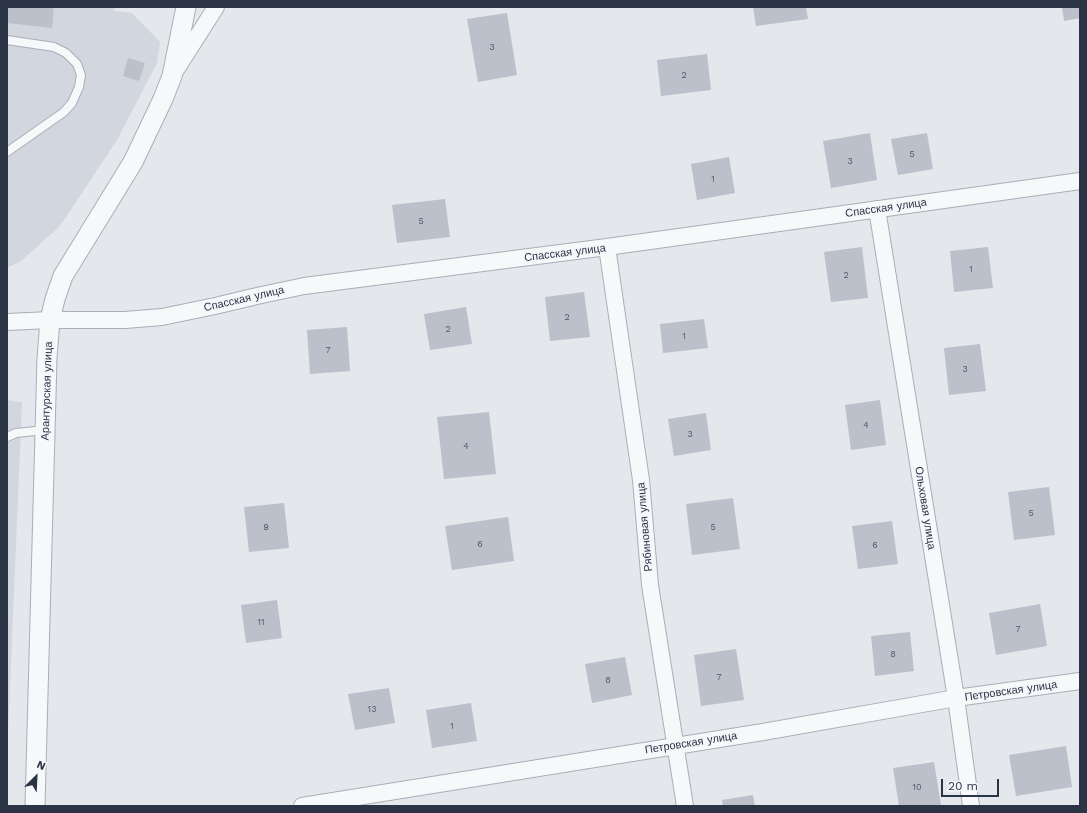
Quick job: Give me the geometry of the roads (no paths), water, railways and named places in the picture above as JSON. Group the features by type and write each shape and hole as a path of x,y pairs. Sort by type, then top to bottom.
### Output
{"street":[{"name":"Арантурская улица","path":"35,806 47,358 50,320 55,298 63,276 133,162 164,99 172,76 186,7"},
{"path":"172,76 216,7"},
{"name":"Спасская улица","path":"7,322 50,320 125,320 162,317 304,286 607,247 1080,180"},
{"name":"Ольховая улица","path":"877,209 956,698 971,806"},
{"name":"Рябиновая улица","path":"607,247 641,480 650,585 685,806"},
{"name":"Петровская улица","path":"302,806 771,731 956,698 1080,681"}],"lane":[{"path":"7,40 54,47 66,53 77,64 81,75 79,87 72,102 64,112 7,152"},
{"path":"7,437 16,433 45,430"}]}
